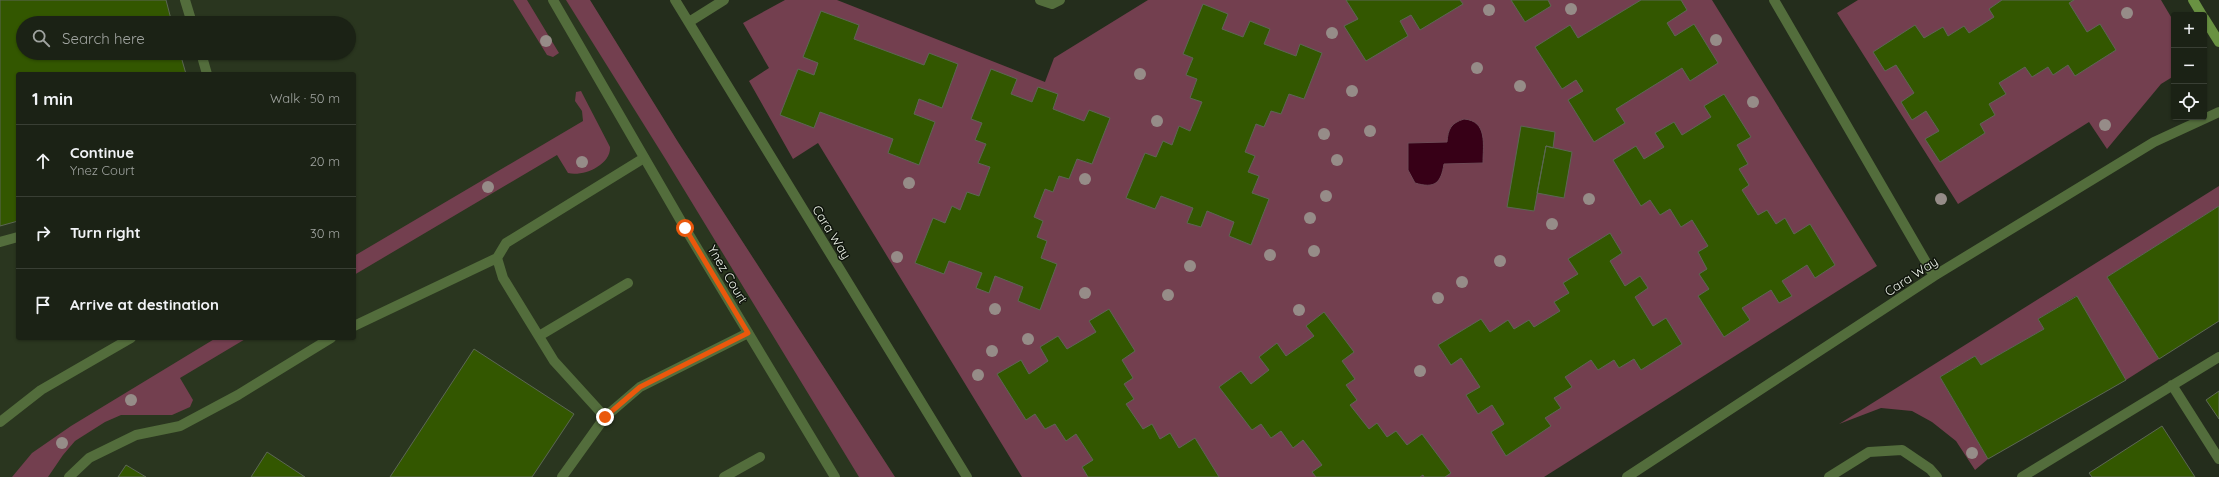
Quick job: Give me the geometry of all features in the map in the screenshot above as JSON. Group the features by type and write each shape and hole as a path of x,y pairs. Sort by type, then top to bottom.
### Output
{"main road":[{"path":"2193,0 2200,12"},
{"path":"2207,23 2219,42"}],"street":[{"path":"185,0 190,16"},
{"name":"Ynez Court","path":"553,0 644,158 835,477"},
{"name":"Cara Way","path":"674,0 967,477"},
{"path":"688,22 724,0"},
{"path":"1040,0 1052,4 1060,0"},
{"path":"1774,0 1934,276"},
{"path":"203,60 206,72"},
{"name":"Cara Way","path":"1627,477 1934,276 2154,142 2219,112"},
{"path":"356,325 497,258 506,243 644,158"},
{"path":"0,242 16,238"},
{"path":"497,258 504,278 554,361 605,417"},
{"path":"539,336 628,284"},
{"path":"562,477 605,417 640,387 748,333"},
{"path":"0,422 41,390 128,340"},
{"path":"69,477 89,458 136,435 180,426 238,395 328,340"},
{"path":"2022,477 2219,357"},
{"path":"2172,386 2219,459"},
{"path":"1829,477 1869,452 1902,450 1930,469 1938,477"},
{"path":"724,477 760,457"}],"shaded area":[{"path":"0,0 590,0 678,142 895,477 0,477"},
{"path":"513,0 527,0 559,53 553,57 547,55"},
{"path":"566,0 590,0 678,142 895,477 859,477 666,160"},
{"path":"785,0 837,0 1045,82 1054,58 1148,0 1712,0 1877,266 1544,477 1022,477 818,143 793,159 749,81 769,68 743,23"},
{"path":"1858,0 2161,0 2171,17 2171,78 2161,84 2107,149 2089,122 1958,204 1837,13"},
{"path":"581,91 610,147 606,159 601,164 581,173 568,173 557,155 356,274 356,255 583,121 582,111 575,101 576,92"},
{"path":"1464,119 1472,121 1481,129 1483,142 1483,163 1444,164 1441,176 1436,183 1432,185 1422,185 1415,183 1408,170 1408,143 1447,142 1448,133 1451,127 1456,122"},
{"path":"2219,186 2219,206 2107,277 2159,359 2126,380 2076,296 2038,319 2044,329 1981,365 1975,356 1940,377 1988,459 1975,470 1956,441 1932,422 1912,411 1881,408 1839,424"},
{"path":"213,340 244,340 180,378 193,400 190,407 172,415 121,415 105,422 75,441 63,455 48,477 12,477 32,453 71,426"}],"building":[{"path":"0,0 166,0 170,16 16,16 16,60 182,60 185,72 16,72 16,222 0,226"},
{"path":"1346,0 1460,0 1463,4 1420,30 1411,15 1400,21 1408,36 1366,61 1344,26 1358,19"},
{"path":"1511,0 1548,0 1551,6 1525,22"},
{"path":"1641,0 1681,0 1687,10 1667,23 1675,36 1694,24 1718,63 1690,81 1682,68 1616,109 1625,123 1594,142 1568,100 1583,91 1576,80 1562,89 1535,47 1570,25 1578,38"},
{"path":"2002,0 2074,0 2069,3 2087,32 2100,24 2116,50 2075,76 2068,65 2053,75 2048,67 2032,77 2025,67 1999,83 2006,94 1989,104 1995,115 1980,124 1985,133 1940,162 1925,139 1939,131 1926,111 1912,120 1901,102 1914,93 1896,65 1885,71 1873,52 1915,25 1924,38 1943,27 1948,36 1964,26 1969,33 1994,17 1989,9"},
{"path":"1203,4 1228,14 1222,29 1243,37 1250,21 1270,29 1264,44 1296,56 1300,44 1322,53 1304,99 1289,94 1281,114 1271,111 1264,127 1256,124 1245,152 1255,156 1248,172 1259,176 1252,193 1269,199 1251,245 1229,236 1234,222 1207,211 1201,227 1187,223 1193,208 1161,196 1155,209 1126,198 1145,153 1156,157 1163,141 1172,145 1179,126 1190,131 1202,102 1190,98 1197,79 1186,75 1193,58 1183,54"},
{"path":"821,11 859,25 854,39 924,65 929,53 958,64 942,108 919,99 914,114 935,122 919,165 888,153 893,139 820,112 814,128 780,115 798,69 814,75 818,63 803,57"},
{"path":"991,69 1017,79 1011,94 1032,102 1038,87 1058,94 1053,109 1084,121 1089,110 1110,118 1092,164 1077,159 1069,179 1059,176 1053,192 1045,189 1034,217 1043,221 1037,237 1047,241 1041,258 1057,264 1040,310 1018,301 1023,287 995,276 989,293 976,288 982,273 949,261 944,274 915,263 933,218 945,223 952,206 960,210 967,192 979,196 990,167 978,163 986,144 975,140 982,123 971,119"},
{"path":"1724,94 1751,137 1737,145 1748,164 1739,169 1749,185 1742,190 1758,215 1767,210 1776,224 1785,218 1794,234 1810,224 1835,265 1815,278 1807,265 1782,281 1792,296 1779,303 1771,290 1742,308 1750,320 1724,337 1698,296 1709,289 1699,274 1707,269 1698,252 1708,246 1692,220 1681,227 1670,209 1660,215 1650,200 1641,206 1613,160 1636,146 1644,159 1664,147 1655,133 1674,122 1682,135 1711,117 1704,106"},
{"path":"1521,126 1555,132 1553,148 1546,146 1534,211 1507,207"},
{"path":"1546,146 1572,152 1564,198 1537,193"},
{"path":"2219,206 2219,321 2159,359 2107,277"},
{"path":"1610,233 1622,253 1610,261 1625,286 1640,276 1648,288 1635,297 1653,326 1666,318 1682,344 1641,370 1634,359 1619,368 1614,360 1598,370 1591,360 1565,377 1572,387 1554,398 1561,408 1545,418 1551,426 1506,456 1491,432 1504,424 1492,405 1478,414 1466,395 1480,387 1461,358 1451,365 1438,345 1481,319 1490,332 1508,320 1514,329 1529,320 1534,327 1560,311 1554,302 1569,293 1563,283 1578,274 1568,259"},
{"path":"2077,296 2126,380 1988,459 1940,377 1975,356 1981,365 2044,329 2038,319"},
{"path":"1109,309 1135,351 1122,360 1133,378 1124,384 1134,399 1126,404 1143,429 1152,424 1160,439 1170,433 1179,448 1195,438 1219,477 1088,477 1082,467 1093,460 1076,434 1066,441 1055,424 1045,429 1035,414 1026,420 997,374 1021,360 1029,374 1048,361 1040,347 1058,336 1067,349 1096,332 1089,321"},
{"path":"1324,312 1354,352 1342,361 1355,379 1346,385 1357,400 1350,405 1369,429 1377,423 1387,437 1396,431 1407,445 1422,434 1451,473 1445,477 1424,477 1423,475 1420,477 1316,477 1312,472 1322,465 1303,440 1293,448 1281,431 1271,438 1261,424 1252,430 1219,387 1241,371 1251,384 1269,370 1259,357 1277,343 1286,356 1314,336 1306,326"},
{"path":"474,349 574,414 532,477 390,477"},
{"path":"2219,391 2219,419 2206,400"},
{"path":"2162,426 2195,477 2092,477 2089,473"},
{"path":"267,452 305,477 251,477"},
{"path":"126,465 146,477 118,477"}],"route":[{"path":"605,417 640,387 748,333 685,228"}]}
